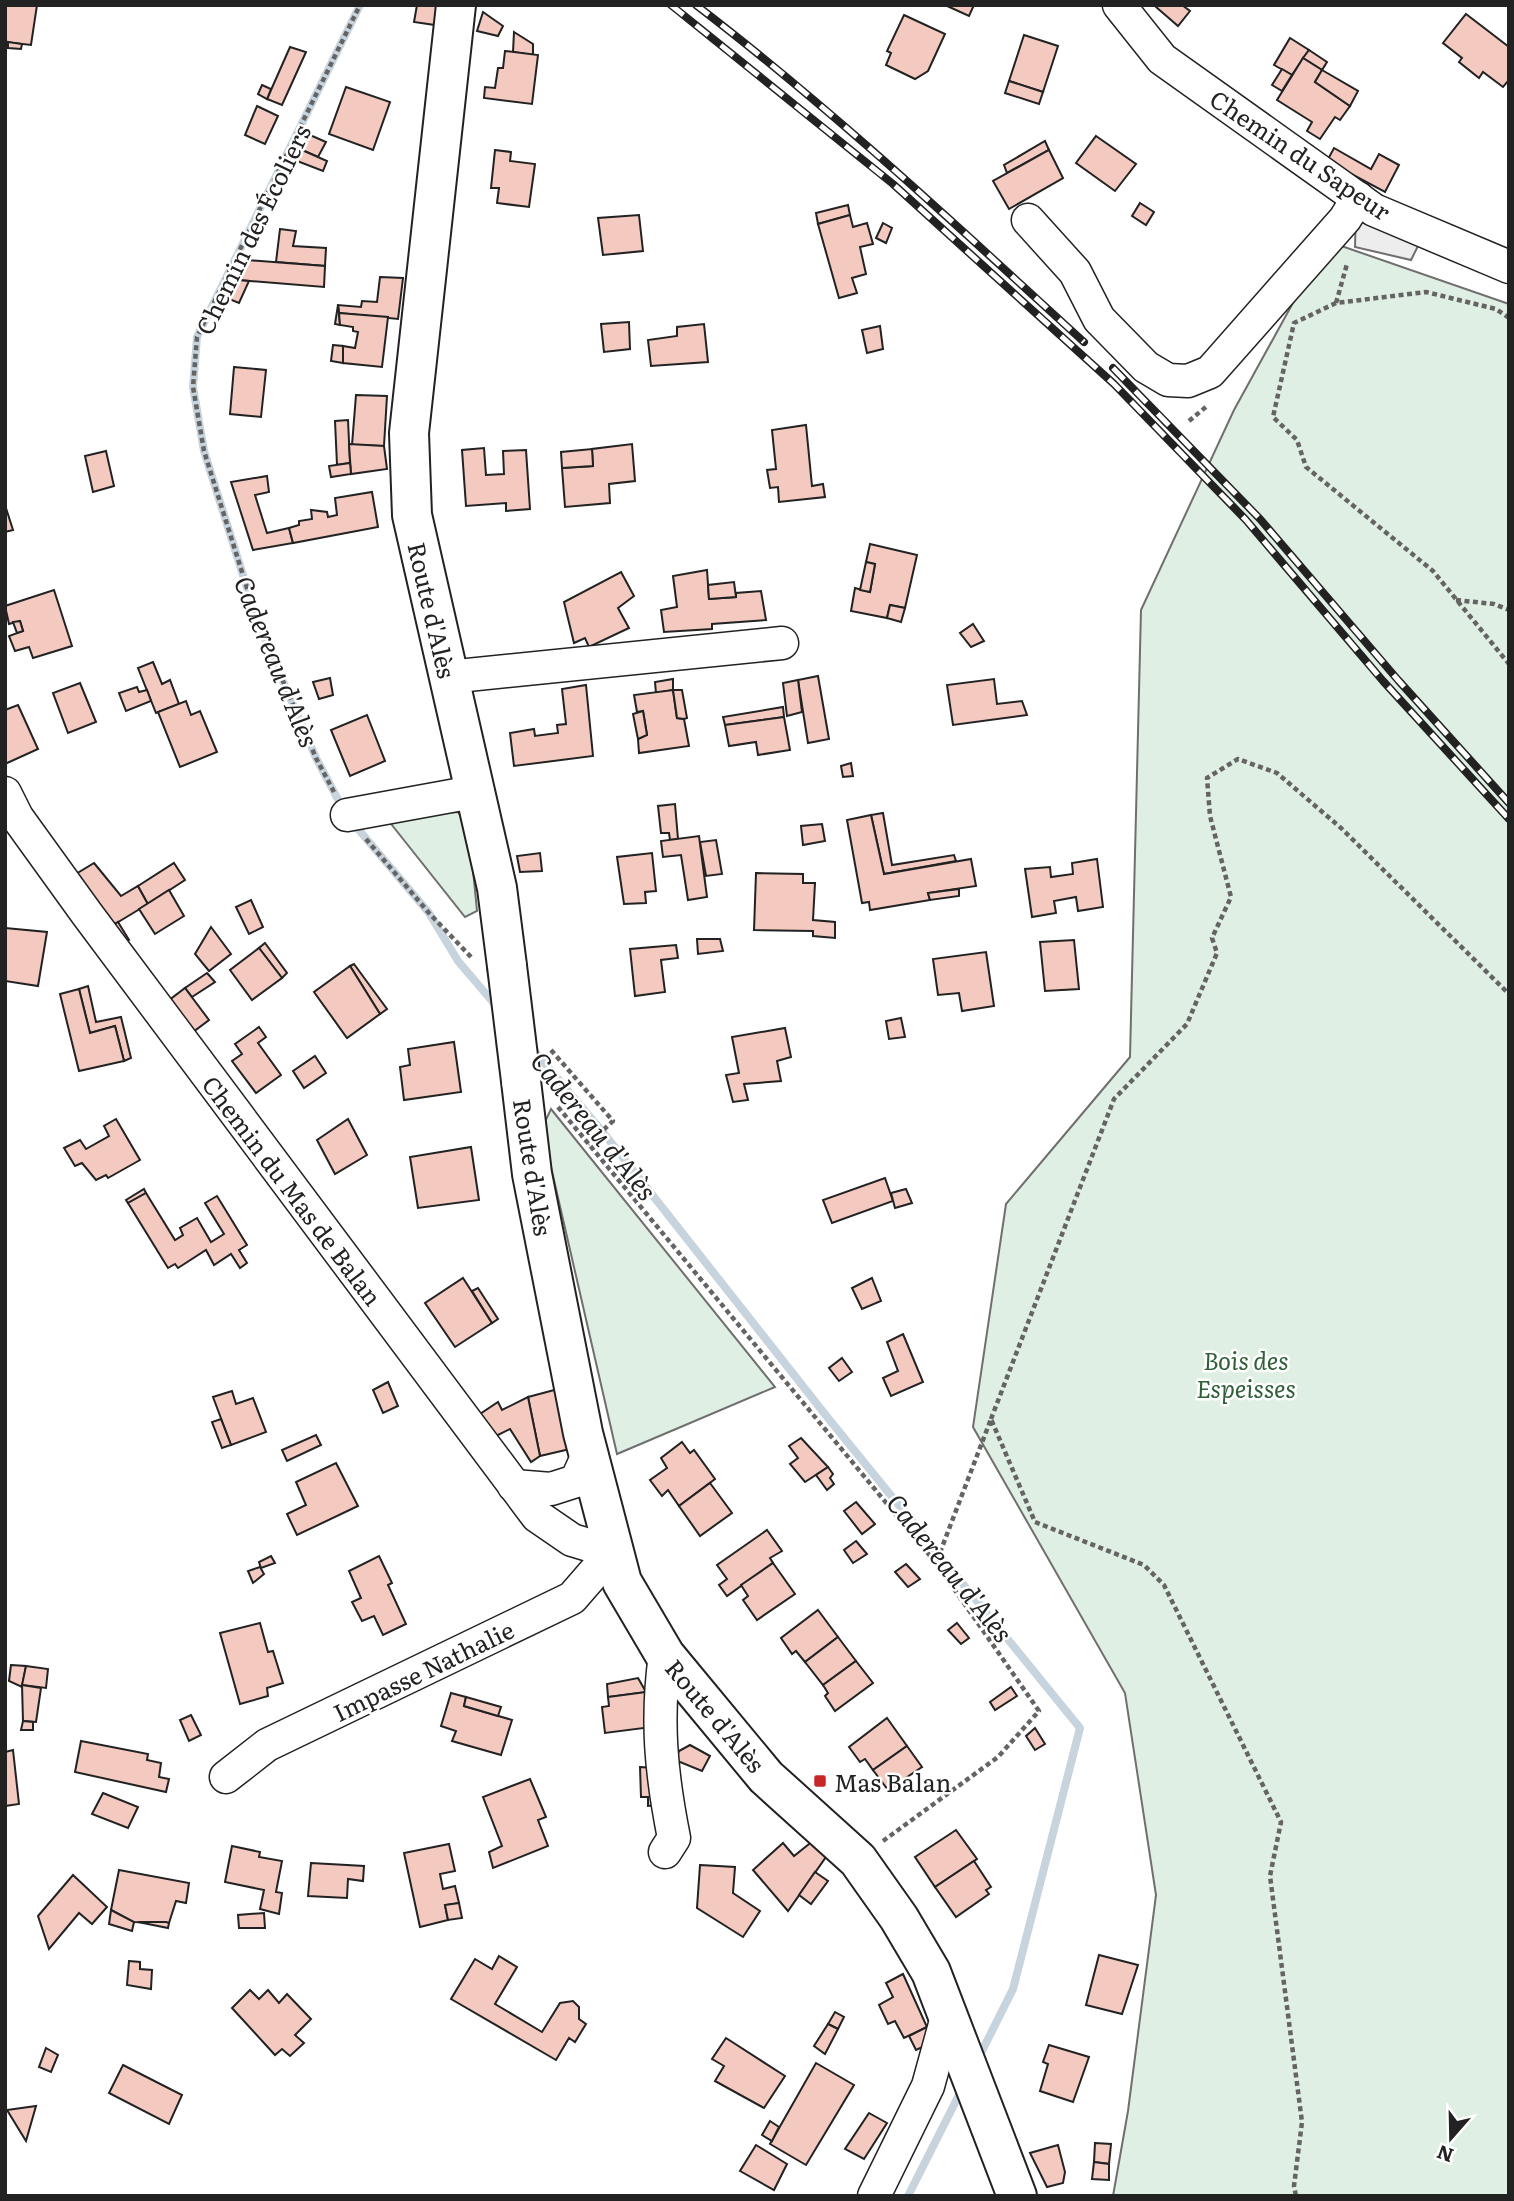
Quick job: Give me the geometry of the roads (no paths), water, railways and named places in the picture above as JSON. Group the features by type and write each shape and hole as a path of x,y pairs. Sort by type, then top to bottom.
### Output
{"main road":[{"name":"Route d'Alès","path":"457,9 409,433 412,515 497,888 494,966 520,1078 532,1174 588,1455 612,1552 622,1582 666,1655 766,1777 858,1860 899,1917 931,1972 1017,2196"}],"street":[{"name":"Chemin du Sapeur","path":"1119,5 1162,59 1374,210 1509,267"},
{"path":"1028,220 1075,272 1099,319 1121,345 1146,367 1168,380 1188,382 1210,372 1345,219 1358,198"},
{"path":"448,677 782,643"},
{"path":"346,816 473,792"},
{"name":"Chemin du Mas de Balan","path":"5,793 17,817 87,914 537,1516 572,1540 612,1552"},
{"path":"514,1486 551,1489 576,1481 588,1455"},
{"name":"Impasse Nathalie","path":"226,1777 267,1745 572,1598 612,1552"},
{"path":"665,1852 674,1838 662,1775 659,1704 666,1655"},
{"path":"874,2196 953,2034"}],"waterway":[{"name":"Cadereau d'Alès","path":"343,809 316,758 258,623 204,451 193,387 197,337 360,5"},
{"name":"Cadereau d'Alès","path":"353,823 429,913 458,961 498,1008"},
{"name":"Cadereau d'Alès","path":"531,1047 602,1131 828,1418 1080,1728 1013,1989 978,2059"},
{"name":"Cadereau d'Alès","path":"908,2196 962,2089"}],"railway":[{"path":"671,5 893,184 1114,384 1246,520 1383,681 1509,819"},
{"path":"696,5 845,127 1084,342"},
{"path":"1113,368 1260,519 1398,680 1509,803"}],"place":[{"name":"Mas Balan","path":"820,1781"}],"park label":[{"name":"Bois des Espeisses","path":"1246,1373"}]}
